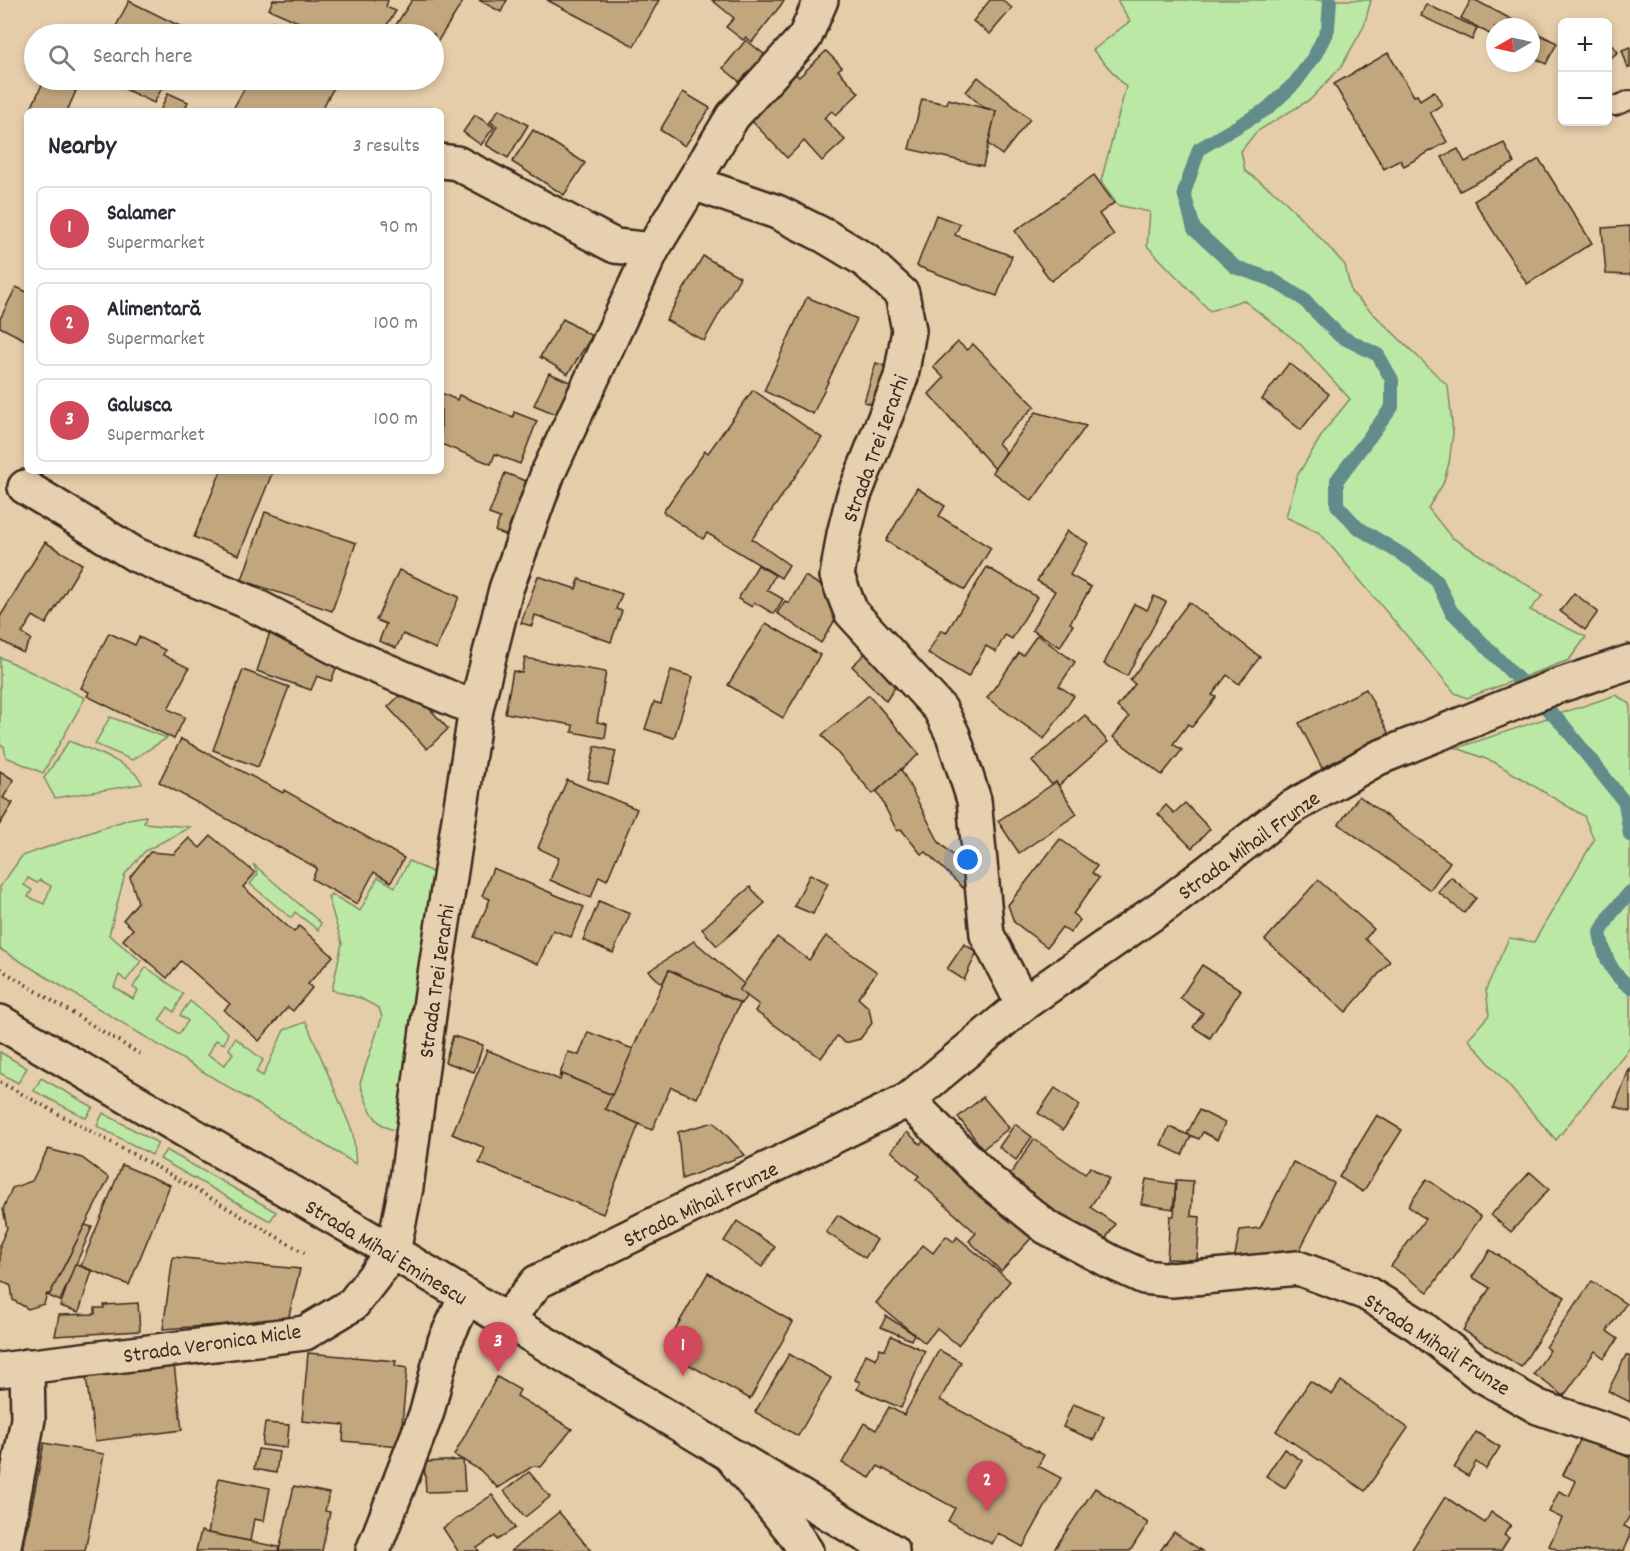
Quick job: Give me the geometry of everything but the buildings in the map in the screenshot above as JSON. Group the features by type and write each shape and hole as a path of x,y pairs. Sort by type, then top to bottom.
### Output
{"street":[{"name":"Strada Trei Ierarhi","path":"393,1252 406,1187 431,1000 476,709 506,589 548,473 652,250 734,116 805,37 821,0"},
{"path":"444,161 457,163 615,246 652,250"},
{"name":"Strada Trei Ierarhi","path":"693,183 777,212 825,236 866,260 902,294 909,330 901,377 853,498 837,576 851,612 940,709 954,735 974,800 987,935 1023,1004"},
{"path":"25,487 136,555 246,601 350,655 476,709"},
{"name":"Strada Mihail Frunze","path":"506,1322 537,1282 908,1100 1023,1004 1168,902 1289,809 1378,758 1551,688 1630,662"},
{"name":"Strada Mihai Eminescu","path":"0,1022 393,1252 729,1454 791,1529 806,1551"},
{"name":"Strada Mihail Frunze","path":"908,1100 988,1180 1046,1227 1110,1262 1144,1277 1172,1280 1298,1268 1366,1293 1418,1325 1480,1374 1538,1407 1630,1438"},
{"name":"Strada Veronica Micle","path":"13,1368 305,1333 353,1304 393,1252"},
{"path":"373,1551 427,1412 445,1341 466,1297"},
{"path":"3,1551 28,1419 13,1368"},
{"path":"729,1454 892,1551"}],"path":[{"path":"0,1082 164,1171 308,1255"}],"green space":[{"path":"1117,0 1371,0 1364,26 1341,67 1311,99 1256,132 1241,151 1245,171 1280,196 1324,242 1345,265 1351,292 1448,386 1453,433 1449,463 1443,484 1428,508 1451,537 1543,595 1530,610 1586,637 1569,660 1467,698 1455,693 1320,533 1286,517 1297,476 1325,430 1350,399 1300,344 1243,300 1210,311 1147,246 1150,212 1117,205 1101,181 1126,87 1093,50 1130,21"},
{"path":"0,657 85,698 43,773 6,757 4,746 0,745"},
{"path":"1616,695 1630,704 1630,1047 1556,1140 1468,1039 1489,1015 1486,989 1509,938 1534,942 1594,840 1584,816 1494,762 1457,748"},
{"path":"110,717 167,738 132,760 95,744"},
{"path":"69,741 122,764 138,777 142,784 55,798 44,778"},
{"path":"146,816 144,823 190,827 145,851 125,874 109,935 141,961 126,981 119,975 114,987 133,999 138,991 133,987 146,967 183,994 174,1012 168,1007 159,1020 179,1034 188,1021 180,1015 190,1001 228,1033 224,1044 216,1040 208,1055 225,1065 233,1053 229,1049 235,1038 263,1060 256,1072 263,1076 284,1030 306,1022 353,1133 356,1164 0,949 0,887 22,856 129,819","holes":["28,878 37,883 40,880 51,886 44,904 28,897 32,890 24,885"]},
{"path":"409,861 438,875 398,1130 390,1129 377,1120 365,1099 360,1083 382,1017 379,1008 360,998 332,990 342,943 328,897 331,894 360,911 378,877 395,887"},
{"path":"253,864 321,923 318,930 295,912 291,918 250,884 258,874"},
{"path":"0,1052 27,1068 18,1083 0,1073"},
{"path":"41,1078 93,1107 86,1118 34,1091"},
{"path":"103,1113 158,1143 152,1155 97,1126"},
{"path":"166,1150 276,1212 270,1221 160,1159"}],"waterway":[{"path":"1330,0 1328,29 1314,57 1295,83 1267,109 1199,149 1184,193 1194,229 1235,267 1271,279 1303,299 1340,336 1378,355 1392,380 1392,407 1337,480 1337,505 1357,527 1414,562 1437,581 1451,611 1564,726 1625,803 1630,835"},
{"path":"1630,892 1611,914 1600,933 1609,963 1617,976 1630,987"}],"place":[{"name":"Galusca","path":"498,1372"},
{"name":"Salamer","path":"683,1376"},
{"name":"Alimentară","path":"987,1511"}]}
